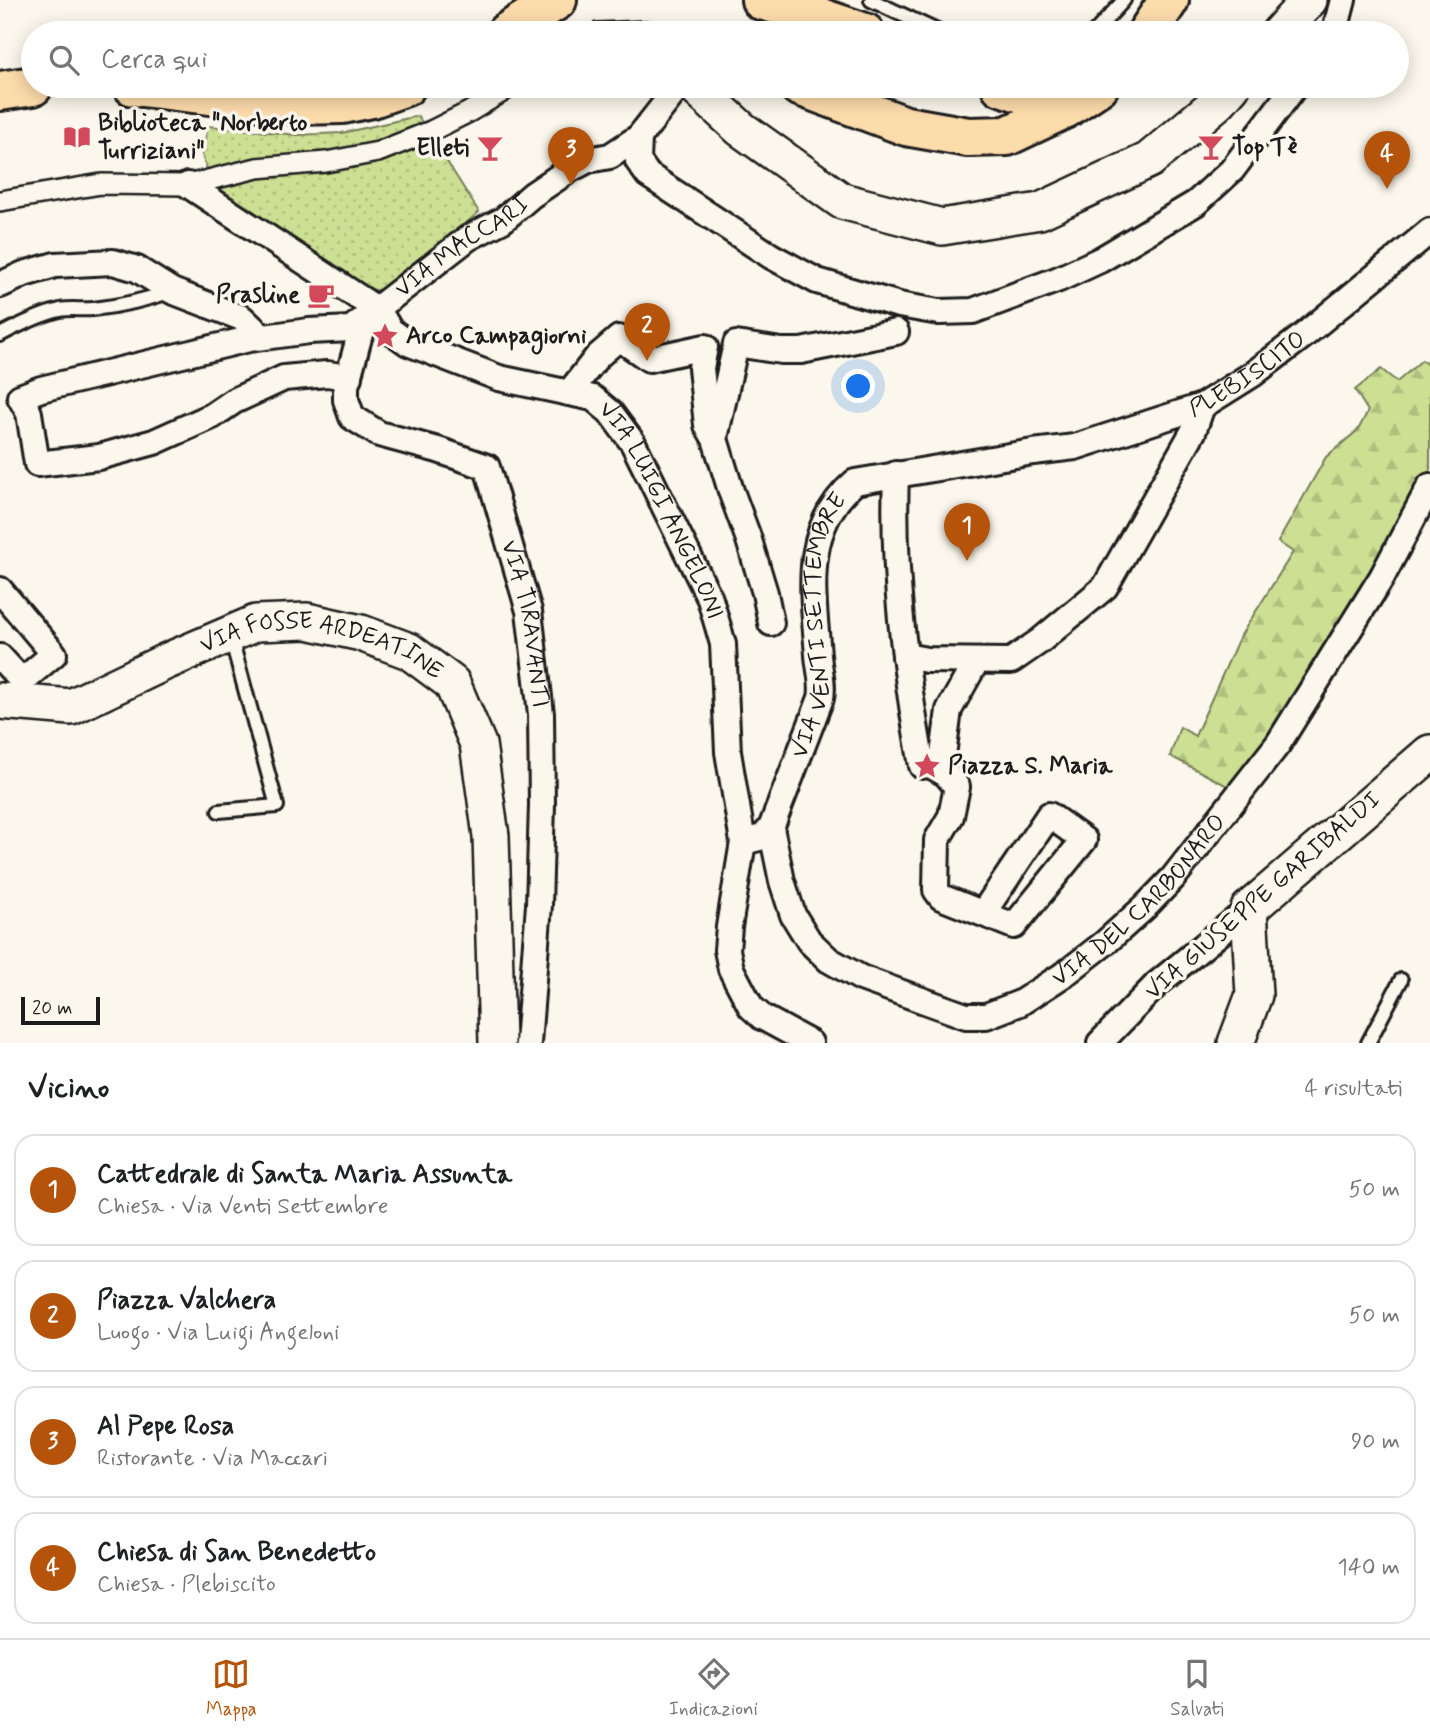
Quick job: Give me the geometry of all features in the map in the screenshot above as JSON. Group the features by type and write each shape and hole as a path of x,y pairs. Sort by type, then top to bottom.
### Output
{"main road":[{"path":"525,21 557,0"},
{"path":"761,0 830,21"},
{"path":"800,11 836,0"},
{"path":"1155,21 1170,0"},
{"path":"1290,21 1309,0"},
{"path":"0,91 21,88"},
{"path":"235,98 295,105 342,104 372,98"},
{"path":"707,98 741,129 842,201 942,227 1040,211 1149,160 1222,98"},
{"path":"831,98 906,126 968,137 1007,136 1081,98"},
{"path":"1037,98 1066,108"},
{"name":"VIA FOSSE ARDEATINE","path":"0,701 71,707 165,662 256,623 307,621 361,633 408,651 452,683 478,744 491,836 496,1043"},
{"name":"VIA GIUSEPPE GARIBALDI","path":"1249,909 1430,753"},
{"path":"1236,1043 1254,995 1249,909"}],"street":[{"path":"1338,21 1343,0"},
{"path":"0,201 101,184 188,185 257,168 326,162 378,152 431,131 493,98"},
{"name":"VIA MACCARI","path":"378,310 468,238 503,220 532,195 569,170 588,160 610,156 639,136 669,98"},
{"path":"639,136 638,161 648,175 771,256 817,281 899,305 939,312 973,311 1059,279 1100,260 1196,203 1232,170 1286,98"},
{"name":"VIA LUIGI ANGELONI","path":"188,185 378,310 390,330 408,342 499,377 593,398 610,412 633,443 710,599 723,645 728,752 743,842"},
{"name":"PLEBISCITO","path":"1033,452 1076,447 1202,406 1253,374 1303,336 1430,231"},
{"path":"0,285 24,274 55,265 113,262 137,269 172,291 242,318 261,337"},
{"path":"349,377 327,374 284,378 234,401 212,416 154,442 99,457 37,464 29,413 20,397 41,389 261,337 351,329 378,310"},
{"name":"VIA TIRAVANTI","path":"378,310 360,334 346,386 346,400 352,418 379,434 487,467 528,611 541,714 542,804 539,905 528,1043"},
{"path":"715,439 736,344 781,351 801,351 896,332"},
{"path":"569,393 597,357 619,338 649,359 705,346 701,368 707,425 715,439 756,563 771,623"},
{"path":"905,656 927,660 1011,661 1040,641 1105,587 1193,432 1202,406"},
{"name":"VIA VENTI SETTEMBRE","path":"771,828 822,691 814,598 814,554 821,530 842,493 855,482 1033,452"},
{"path":"896,474 896,549 905,656 922,766 942,762 950,710 976,662"},
{"name":"VIA DEL CARBONARO","path":"771,828 782,881 793,915 809,941 830,960 860,978 966,1016 986,1016 1012,1007 1066,973 1106,942 1173,878 1278,744 1382,577 1430,486"},
{"path":"0,590 54,654 22,681 0,657"},
{"path":"930,765 946,774 957,787 951,817 937,841 936,890 942,897 983,913"},
{"path":"771,828 763,837 743,842 727,950 732,970 751,1007 762,1017 810,1043"},
{"name":"VIA GIUSEPPE GARIBALDI","path":"1100,1043 1157,984 1249,909"}],"lane":[{"path":"871,0 916,21"},
{"path":"1105,21 1124,0"},
{"path":"0,335 33,319 62,310 122,305 172,291"},
{"path":"219,811 277,806 230,634"},
{"path":"1368,1043 1401,980"}],"green space":[{"path":"418,116 479,212 384,293 360,285 214,189 202,155 208,126 297,135 342,133"},
{"path":"1422,360 1430,367 1430,471 1275,734 1233,789 1170,756 1180,727 1195,736 1238,640 1293,552 1278,542 1326,457 1358,430 1368,411 1355,390 1381,369 1397,382"}],"place":[{"name":"Biblioteca \"Norberto Turriziani\"","path":"77,137"},
{"name":"Top Tè","path":"1211,147"},
{"name":"Elleti","path":"490,148"},
{"name":"Al Pepe Rosa","path":"571,185"},
{"name":"Chiesa di San Benedetto","path":"1387,189"},
{"name":"Prasline","path":"321,295"},
{"name":"Arco Campagiorni","path":"385,336"},
{"name":"Piazza Valchera","path":"647,361"},
{"name":"Cattedrale di Santa Maria Assunta","path":"967,561"},
{"name":"Piazza S. Maria","path":"927,766"}]}
